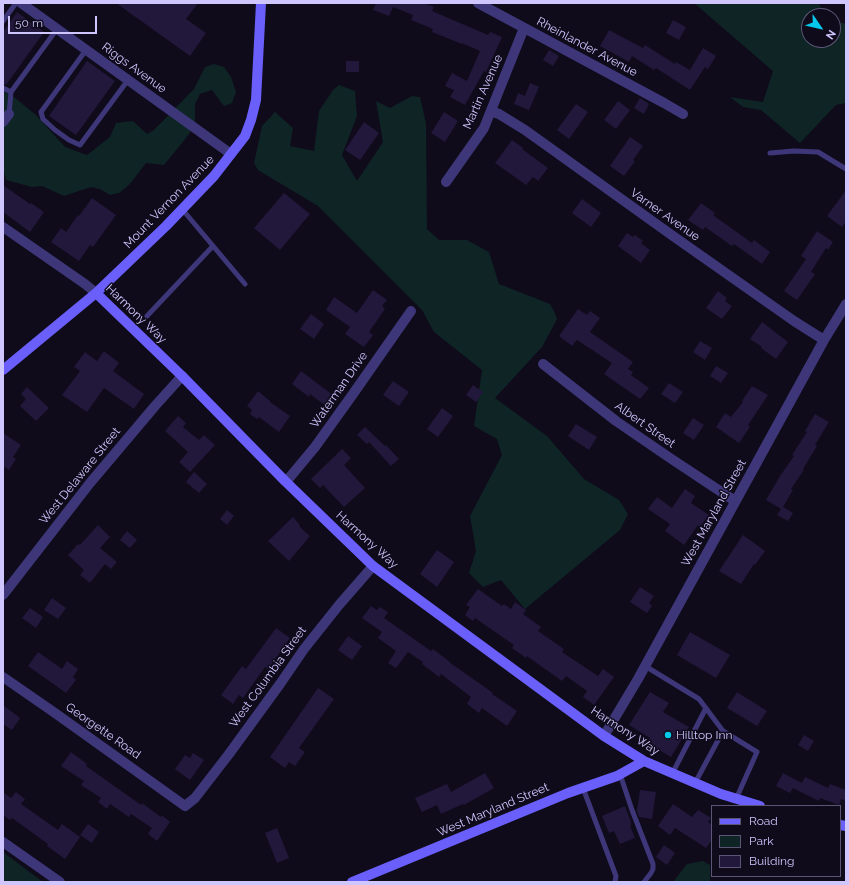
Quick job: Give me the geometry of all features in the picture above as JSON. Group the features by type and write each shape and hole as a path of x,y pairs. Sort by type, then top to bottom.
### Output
{"street":[{"name":"Riggs Avenue","path":"21,3 231,154"},
{"name":"Mount Vernon Avenue","path":"3,370 96,294 166,226 214,176 245,136 256,100 261,3"},
{"name":"Rheinlander Avenue","path":"478,3 683,114"},
{"name":"Martin Avenue","path":"446,182 484,128 524,28"},
{"name":"Varner Avenue","path":"491,111 499,114 525,130 743,286 824,340"},
{"name":"Harmony Way","path":"3,228 85,284 96,294 182,376 285,481 373,566 604,736 644,761 721,794 757,805"},
{"name":"West Maryland Street","path":"604,736 645,666 824,340 846,304"},
{"name":"Waterman Drive","path":"285,481 315,447 411,311"},
{"name":"Albert Street","path":"543,364 616,421 735,501"},
{"name":"West Delaware Street","path":"3,595 90,483 182,376"},
{"name":"West Columbia Street","path":"186,805 195,798 229,754 304,649 339,605 373,566"},
{"name":"Georgette Road","path":"3,677 171,796 186,805"},
{"name":"West Maryland Street","path":"352,882 620,774 644,761"},
{"path":"3,842 60,882"}],"lane":[{"path":"3,21 21,3"},
{"path":"6,118 11,92 57,29"},
{"path":"86,50 41,112 43,119 69,140 80,145 128,80"},
{"path":"3,88 11,92"},
{"path":"770,153 794,151 818,152 846,169"},
{"path":"182,209 245,284"},
{"path":"147,316 213,246"},
{"path":"645,666 699,699 723,731 757,752 736,799"},
{"path":"672,774 706,708"},
{"path":"696,783 723,731"},
{"path":"620,774 653,864 653,869 644,882"},
{"path":"583,788 616,876 615,882"}],"green space":[{"path":"694,3 818,3 821,8 801,8 801,48 841,48 841,22 846,24 846,103 836,105 800,143 761,110 743,107 730,97 763,102 773,71"},
{"path":"214,64 224,67 231,77 236,92 232,103 224,106 212,90 200,94 195,104 195,126 164,165 146,163 130,184 119,193 110,195 100,189 91,187 64,196 42,186 32,187 6,180 3,168 3,91 14,97 36,115 65,147 87,155 110,137 116,123 133,121 147,134 154,130 194,89 205,67"},
{"path":"339,85 355,91 357,116 342,155 357,181 383,142 376,101 390,108 412,96 420,97 426,124 427,229 439,240 467,240 489,252 499,284 550,304 557,319 542,347 495,398 547,436 584,479 619,500 628,514 620,530 525,609 501,580 483,587 469,573 476,551 470,516 502,455 497,439 474,426 482,370 434,332 422,310 318,206 258,170 254,163 262,126 275,112 293,128 290,146 314,151 319,111 333,90"},
{"path":"3,852 43,882 3,882"},
{"path":"703,861 710,865 710,882 673,882 687,864"}],"building":[{"path":"116,3 198,3 186,19 206,33 190,56"},
{"path":"376,3 423,3 434,7 432,11 488,35 490,32 502,37 486,72 484,71 465,105 450,97 454,90 445,86 452,73 467,81 480,51 432,32 433,29 411,20 413,15 393,7 389,16 373,10"},
{"path":"17,12 44,32 6,85 3,84 3,32"},
{"path":"673,20 686,27 679,40 666,33"},
{"path":"609,30 643,48 645,45 675,64 676,62 690,70 703,48 716,56 708,69 705,67 690,90 656,68 654,70 632,56 629,62 600,46"},
{"path":"549,50 559,56 553,66 543,60"},
{"path":"87,61 115,81 76,135 49,116"},
{"path":"346,61 359,61 359,72 346,72"},
{"path":"530,83 539,87 529,110 514,104 518,93 525,96"},
{"path":"640,98 649,104 644,114 634,108"},
{"path":"618,101 630,110 616,129 604,120"},
{"path":"576,104 588,112 569,139 557,130"},
{"path":"444,112 458,121 445,142 431,133"},
{"path":"364,122 379,133 360,160 345,150"},
{"path":"630,137 643,146 633,160 635,161 624,176 610,166"},
{"path":"512,140 548,168 538,181 533,177 526,185 495,163"},
{"path":"3,185 44,212 30,232 3,212"},
{"path":"846,190 846,221 842,227 827,216"},
{"path":"284,193 310,214 280,250 254,228"},
{"path":"92,198 116,215 93,247 90,245 79,261 51,242 61,228 66,232"},
{"path":"582,199 601,213 591,227 572,213"},
{"path":"701,203 715,213 713,215 752,243 754,240 770,252 762,264 734,244 732,246 705,227 703,230 688,220"},
{"path":"817,231 833,242 828,250 826,248 811,272 815,274 797,300 784,291 806,259 801,256"},
{"path":"627,233 633,237 635,235 643,241 641,243 650,250 641,263 618,246"},
{"path":"373,290 387,300 382,306 385,309 369,332 373,335 364,347 345,334 350,327 326,310 334,297 357,313"},
{"path":"718,291 727,298 725,301 732,306 722,319 706,308"},
{"path":"578,309 587,315 590,311 600,318 590,332 633,362 628,369 633,372 631,375 649,388 640,399 604,374 612,363 577,340 572,346 559,336"},
{"path":"311,314 324,324 314,339 300,329"},
{"path":"762,322 788,342 776,359 750,339"},
{"path":"700,341 712,348 705,360 693,352"},
{"path":"104,351 119,363 113,371 144,394 134,409 104,388 87,412 62,395 80,371 74,367 85,352 97,361"},
{"path":"716,366 728,373 721,383 710,376"},
{"path":"301,371 338,399 330,409 310,394 309,397 292,384"},
{"path":"393,381 409,392 399,406 383,395"},
{"path":"669,383 683,392 675,403 661,394"},
{"path":"473,385 483,392 476,402 466,395"},
{"path":"752,386 768,395 748,425 750,427 739,443 716,427 725,413 731,417 743,402 742,401"},
{"path":"27,387 49,408 36,421 20,406 26,399 21,394"},
{"path":"258,391 270,402 290,416 279,432 259,417 257,419 250,414 252,410 247,406"},
{"path":"442,408 453,416 438,437 427,429"},
{"path":"815,414 829,422 815,445 817,446 803,469 804,470 791,489 793,490 783,507 793,513 788,521 777,515 781,509 766,500 794,456 792,455 807,432 805,431"},
{"path":"178,416 186,423 183,427 199,440 204,435 215,445 190,472 179,462 188,452 165,431"},
{"path":"693,418 704,425 694,440 683,433"},
{"path":"576,424 597,437 589,450 568,436"},
{"path":"365,427 385,446 386,445 399,459 391,466 369,442 367,444 357,435"},
{"path":"3,433 21,445 13,457 16,459 9,470 5,467 3,471"},
{"path":"342,449 351,458 344,465 365,488 344,507 323,485 320,488 311,479"},
{"path":"194,472 207,484 199,493 186,482"},
{"path":"685,489 695,496 691,503 709,515 700,527 698,525 684,545 665,531 670,524 648,509 657,497 672,508"},
{"path":"227,510 234,516 227,525 220,519"},
{"path":"293,517 300,525 299,526 310,536 289,561 268,541"},
{"path":"98,525 110,537 100,548 117,562 111,569 105,564 90,583 80,575 84,570 68,555 78,544 80,545"},
{"path":"127,531 137,540 130,548 120,540"},
{"path":"743,535 765,551 755,565 754,564 741,584 719,571"},
{"path":"437,550 454,562 437,587 420,574"},
{"path":"640,587 654,596 649,603 652,606 647,613 630,602"},
{"path":"478,589 502,606 504,604 511,609 515,602 526,610 523,614 541,627 538,631 564,649 562,652 598,676 603,669 614,677 594,705 583,697 587,691 566,676 562,681 527,656 526,658 512,648 514,645 475,618 473,621 465,615 470,607 466,605"},
{"path":"52,598 66,608 58,619 44,610"},
{"path":"371,606 377,610 380,607 388,612 384,618 431,651 433,649 517,711 507,726 482,708 479,713 467,704 471,697 441,674 439,677 422,664 423,662 408,652 396,668 388,663 396,651 378,638 382,632 362,618"},
{"path":"30,608 43,617 36,628 22,618"},
{"path":"276,628 290,638 268,669 265,667 243,698 239,695 233,704 221,695 242,666 246,669"},
{"path":"690,632 730,655 716,678 677,655"},
{"path":"348,636 362,646 352,660 338,650"},
{"path":"38,652 62,669 67,661 78,669 73,677 76,680 66,693 28,666"},
{"path":"318,688 334,699 299,748 305,752 295,766 289,762 285,768 270,757"},
{"path":"650,692 669,703 663,712 689,727 671,757 647,743 650,738 629,725"},
{"path":"737,692 767,711 757,726 727,708"},
{"path":"3,705 20,718 12,730 3,724"},
{"path":"804,735 814,741 808,751 798,745"},
{"path":"71,752 87,764 86,766 141,805 142,803 161,817 162,815 170,822 157,841 148,834 152,828 131,814 129,817 110,804 107,809 98,802 101,798 81,785 84,781 61,766"},
{"path":"193,753 204,760 190,780 175,769 185,755 190,758"},
{"path":"485,773 494,788 464,805 463,804 441,814 437,805 422,812 415,798 447,784 451,792"},
{"path":"783,773 802,783 805,777 828,788 830,784 846,790 846,801 841,799 839,805 820,798 819,801 793,788 790,793 776,786"},
{"path":"640,790 656,792 652,819 639,817 637,811"},
{"path":"3,792 11,798 16,792 25,799 21,804 58,830 62,824 80,837 65,859 47,846 48,844 12,818 10,820 3,815"},
{"path":"673,804 692,817 698,810 711,818 708,822 711,824 711,841 706,848 675,828 670,835 658,826"},
{"path":"625,806 635,838 620,844 614,831 609,833 602,816"},
{"path":"88,824 99,832 92,843 80,835"},
{"path":"277,828 289,858 277,863 265,833"},
{"path":"664,845 675,853 667,865 656,857"}],"place":[{"name":"Hilltop Inn","path":"668,735"}]}
